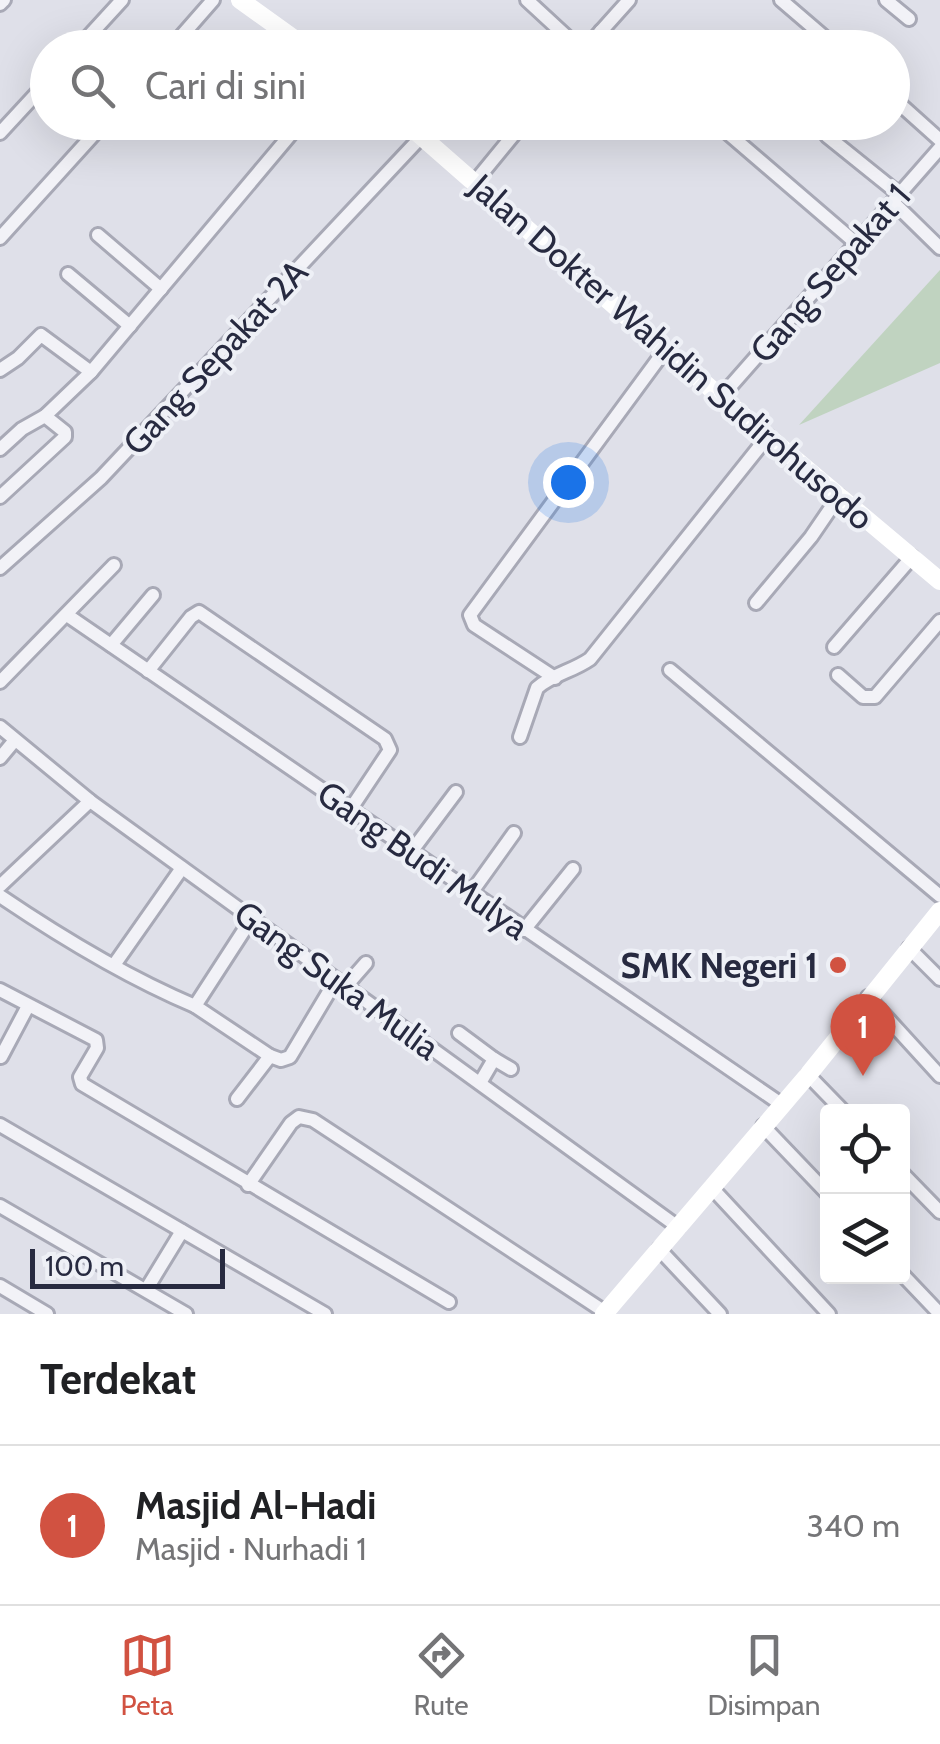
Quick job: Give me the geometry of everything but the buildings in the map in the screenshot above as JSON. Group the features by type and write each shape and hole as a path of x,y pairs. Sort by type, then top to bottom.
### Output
{"street":[{"path":"96,30 122,0"},
{"path":"187,30 213,0"},
{"path":"240,0 282,30"},
{"path":"527,0 561,30"},
{"path":"601,30 629,0"},
{"path":"781,0 816,30"},
{"path":"886,0 909,20"},
{"path":"0,133 30,100"},
{"path":"910,113 940,140"},
{"path":"0,238 89,140"},
{"path":"0,449 22,429 45,416 91,372 286,140"},
{"name":"Gang Sepakat 2A","path":"0,568 101,478 418,140"},
{"name":"Jalan Dokter Wahidin Sudirohusodo","path":"426,140 665,350 940,580"},
{"path":"474,183 509,140"},
{"path":"736,140 856,244"},
{"path":"832,140 896,198 940,248"},
{"name":"Gang Sepakat 1","path":"721,397 940,148"},
{"path":"98,236 161,289"},
{"path":"68,274 130,326"},
{"path":"0,370 41,336 91,372"},
{"path":"555,678 474,625 470,615 665,350"},
{"path":"0,497 66,438 65,432 45,416"},
{"path":"520,737 537,688 590,659 768,436"},
{"path":"756,603 811,537 839,496"},
{"path":"834,647 912,558"},
{"path":"0,682 114,564"},
{"path":"111,645 153,595"},
{"path":"148,671 198,612 385,739 390,750 350,810"},
{"name":"Gang Budi Mulya","path":"66,614 781,1104"},
{"path":"838,675 866,699 874,697 940,621"},
{"path":"670,670 940,896"},
{"name":"Gang Suka Mulia","path":"0,727 90,801 678,1228"},
{"path":"0,758 15,740"},
{"path":"411,852 456,792"},
{"path":"0,886 90,801"},
{"path":"471,893 514,833"},
{"path":"114,965 182,868"},
{"path":"524,930 573,869"},
{"path":"0,896 64,940 151,988 195,1006 277,1059 290,1057 341,983 366,963"},
{"path":"248,1185 291,1123 299,1117 313,1120 604,1313 808,1074 940,911"},
{"path":"195,1006 252,918"},
{"path":"910,948 940,979"},
{"path":"0,990 96,1040 98,1048 80,1078 82,1084 449,1302"},
{"path":"868,997 940,1076"},
{"path":"2,1057 28,1006"},
{"path":"459,1032 511,1070"},
{"path":"237,1099 270,1056"},
{"path":"480,1083 494,1059"},
{"path":"808,1074 836,1104"},
{"path":"0,1126 325,1314"},
{"path":"764,1126 820,1186"},
{"path":"910,1181 940,1212"},
{"path":"712,1188 829,1314"},
{"path":"0,1206 186,1314"},
{"path":"146,1290 182,1231"},
{"path":"660,1249 720,1314"},
{"path":"910,1282 940,1314"},
{"path":"0,1286 46,1314"}],"green space":[{"path":"940,270 940,363 799,425"}],"place":[{"name":"SMK Negeri 1","path":"838,965"},
{"name":"Masjid Al-Hadi","path":"863,1076"}]}
